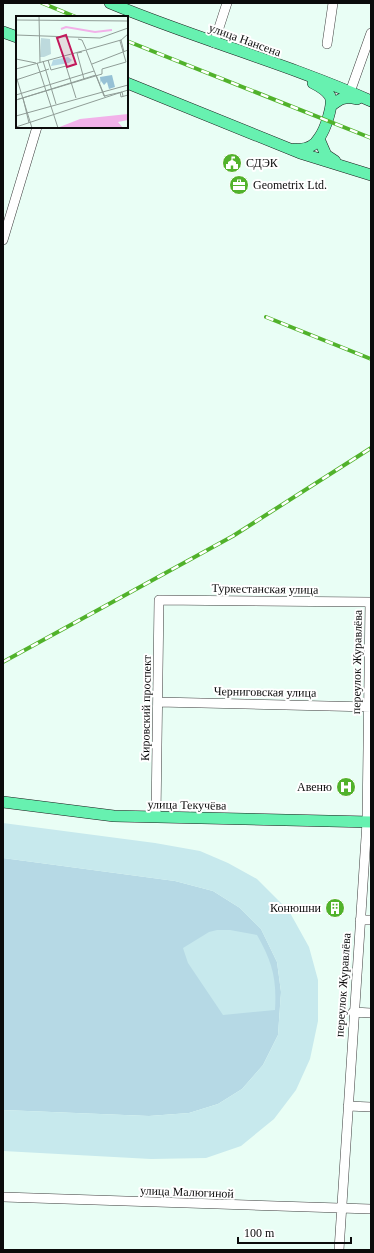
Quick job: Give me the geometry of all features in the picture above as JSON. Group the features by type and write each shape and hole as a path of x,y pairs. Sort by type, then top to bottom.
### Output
{"main road":[{"name":"улица Нансена","path":"110,3 214,43 350,92 371,102"},
{"path":"3,32 16,37"},
{"path":"291,149 305,149 319,139 331,106 330,98 327,92 299,73"},
{"path":"128,83 291,149 371,175"},
{"path":"331,106 341,98 348,97 371,102"},
{"path":"319,139 326,155 341,165"},
{"name":"улица Текучёва","path":"3,802 114,816 369,822"}],"street":[{"path":"214,43 227,3"},
{"path":"328,44 333,3"},
{"path":"350,92 371,33"},
{"path":"3,240 37,128"},
{"name":"Туркестанская улица","path":"159,600 371,602"},
{"name":"Кировский проспект","path":"156,817 159,600"},
{"name":"переулок Журавлёва","path":"338,1250 353,1012 369,822 371,602"},
{"name":"Черниговская улица","path":"158,702 369,707"},
{"path":"360,920 371,920"},
{"path":"353,1012 371,1013"},
{"path":"348,1106 371,1107"},
{"name":"улица Малюгиной","path":"3,1197 371,1209"}],"shaded area":[{"path":"3,823 155,843 200,851 228,863 257,879 289,911 309,947 318,980 318,1021 310,1059 296,1090 274,1119 241,1146 206,1158 151,1159 3,1151 3,1110 149,1116 189,1113 218,1104 242,1089 263,1065 278,1035 281,992 277,962 261,929 240,908 213,891 175,881 3,858"},
{"path":"3,858 175,881 213,891 240,908 261,929 277,962 281,992 278,1035 263,1065 242,1089 218,1104 189,1113 149,1116 3,1110"},
{"path":"217,930 230,930 257,935 270,962 275,989 275,1010 223,1015 188,963 183,948 209,932"}],"railway":[{"path":"42,3 74,16"},
{"path":"128,41 371,138"},
{"path":"266,317 371,359"},
{"path":"3,662 233,536 371,448"}],"place":[{"name":"СДЭК","path":"232,163"},
{"name":"Geometrix Ltd.","path":"239,185"},
{"name":"Авеню","path":"346,787"},
{"name":"Конюшни","path":"335,908"}]}
